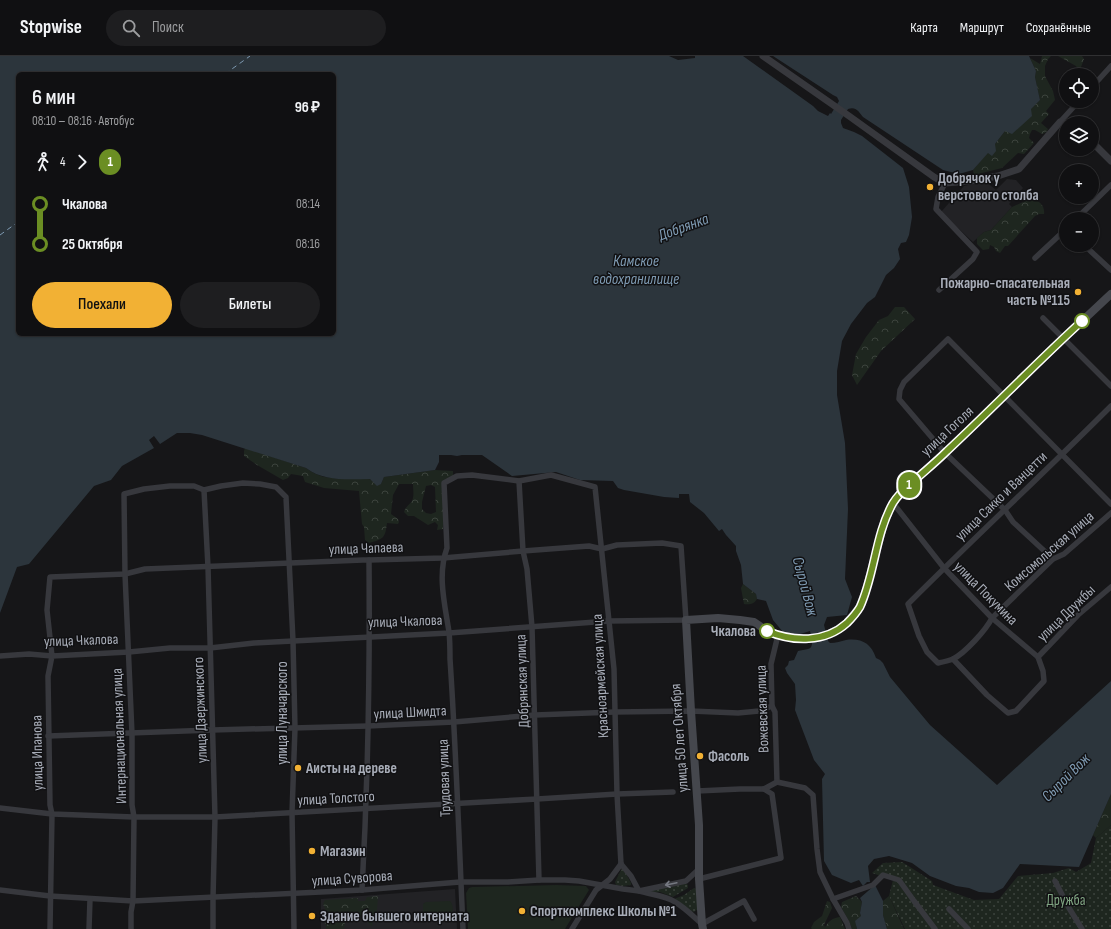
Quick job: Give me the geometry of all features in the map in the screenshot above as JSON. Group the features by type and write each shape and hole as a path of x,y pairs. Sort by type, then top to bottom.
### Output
{"main road":[{"name":"улица Гоголя","path":"807,639 817,638 842,627 859,608 866,590 884,523 893,503 901,492 945,453 1111,294"},
{"name":"улица Чкалова","path":"686,620 718,618 754,622 767,631 778,635 807,639"},
{"name":"улица 50 лет Октября","path":"686,620 699,825 699,880 703,927"}],"street":[{"path":"763,56 915,164 945,183 986,179 1019,169 1059,127"},
{"path":"1099,79 1111,66"},
{"path":"1099,149 1111,161"},
{"path":"938,290 973,259 977,252 936,209 938,197 945,183"},
{"path":"1084,212 1111,185"},
{"path":"1036,258 1059,236"},
{"path":"1092,252 1111,270"},
{"path":"1043,318 1111,386"},
{"path":"1053,559 1013,522 1004,510 945,453 899,400 900,390 904,382 948,339 1111,504"},
{"name":"улица Сакко и Ванцетти","path":"953,659 938,663 927,652 919,636 908,604 1111,406"},
{"name":"Трудовая улица","path":"463,929 449,633 442,592 443,558 447,548 444,483 457,476 472,475 519,481"},
{"name":"Красноармейская улица","path":"519,481 551,475 595,487 614,669 616,794 621,864"},
{"name":"Добрянская улица","path":"519,481 523,551 527,569 532,627 539,880"},
{"name":"улица Луначарского","path":"204,490 243,483 260,484 276,487 286,496 293,641 295,728 292,813 294,929"},
{"name":"Интернациональная улица","path":"131,929 131,912 133,901 134,817 132,805 132,734 125,574 124,494 144,489 170,486 194,486 204,490"},
{"name":"улица Дзержинского","path":"204,490 208,567 215,817 213,929"},
{"name":"улица Покумина","path":"893,503 944,568 992,618 1038,657"},
{"name":"Комсомольская улица","path":"953,659 968,647 988,625 992,618 1053,559 1064,554 1111,513"},
{"name":"улица Чапаева","path":"50,577 125,574 145,569 443,558 589,546 602,549 617,545 662,544 681,546"},
{"name":"улица 50 лет Октября","path":"681,546 686,620"},
{"path":"362,890 366,809 370,637 369,560"},
{"name":"улица Ипанова","path":"50,577 47,610 52,656 48,676 48,736 50,805 52,814 50,929"},
{"name":"улица Дружбы","path":"1038,657 1078,615 1111,587"},
{"name":"улица Чкалова","path":"0,656 29,654 52,656 129,652 170,648 210,648 254,643 449,633 609,621 686,620"},
{"name":"Вожевская улица","path":"777,782 775,712 772,706 771,664 778,635"},
{"path":"953,659 987,696 1008,713 1016,711 1044,681 1043,672 1038,657"},
{"name":"улица Шмидта","path":"48,736 368,726 454,722 535,714 691,711 738,713 759,711 772,706"},
{"path":"697,791 764,789 777,782 805,788 814,795 817,849 820,872 849,929"},
{"path":"699,880 780,858 772,794 764,789"},
{"name":"улица Толстого","path":"0,808 52,814 134,817 215,817 673,792"},
{"path":"572,929 596,890 613,875 621,864 632,876 639,891 652,895 663,896 676,902 703,927 744,901 754,919"},
{"name":"улица Суворова","path":"0,890 50,896 133,901 362,890 460,882 572,880 639,891 686,881 699,869"},
{"path":"833,899 873,885 883,875 899,880 935,929"},
{"path":"1055,881 1082,929"},
{"path":"89,929 90,899"},
{"path":"949,909 968,929"}],"shaded area":[{"path":"1007,179 1016,180 1023,188 1009,204 1012,207 991,230 984,232 973,242 941,212 964,186 985,181 996,190"},
{"path":"455,889 457,929 321,929 321,899"}],"green space":[{"path":"1042,56 1051,56 1045,66 1045,76 1053,91 1055,100 1046,111 1049,114 1041,123 1048,130 1042,134 1032,130 1029,138 1034,143 1024,154 1018,153 1002,168 974,175 973,170 1005,131 1040,100 1035,77 1036,71 1030,58 1040,64"},
{"path":"1058,56 1082,56 1084,59 1081,68 1077,68"},
{"path":"1032,198 1037,200 1044,208 1044,214 1035,216 1000,253 990,245 989,249 983,250 977,244 977,238 984,232 991,230 1012,207"},
{"path":"895,307 904,307 915,319 881,351 857,385 852,375 856,354 866,337 879,320 888,316"},
{"path":"245,448 306,468 314,473 329,478 361,478 374,480 381,484 384,477 435,470 453,471 453,476 442,482 444,514 443,529 437,530 438,525 435,522 428,525 414,516 408,516 404,512 412,500 413,484 399,484 393,495 391,514 398,519 398,524 387,523 383,537 369,543 365,540 359,491 324,488 305,482 303,476 291,474 288,478 283,480 244,456","holes":["431,485 435,487 436,512 431,514 426,513 422,509 426,486"]},
{"path":"743,584 756,594 757,599 753,603 744,604 741,588"},
{"path":"1111,794 1111,825 1096,838 1093,835"},
{"name":"Дружба","path":"1111,825 1111,929 905,929 889,896 893,880 872,873 883,863 902,862 932,881 933,885 974,900 999,899 1018,876 1053,873 1069,868 1076,872 1091,863 1096,838"},
{"path":"622,869 624,870 631,885 616,885 615,882"},
{"path":"685,883 688,885 688,888 673,897 660,892 649,893 649,891"},
{"name":"Спорткомплекс Школы №1","path":"556,885 586,886 589,890 565,929 468,929 466,893 469,888"},
{"path":"694,888 697,890 698,909 694,912 674,899 684,895"},
{"path":"378,896 377,911 373,916 372,927 363,917 346,916 344,919 344,929 326,929 324,921 327,923 329,922 329,918 323,904 325,900 358,898 358,901 365,901 367,897"},
{"path":"856,896 862,902 860,913 861,916 856,926 857,929 852,929 841,907 842,902"},
{"path":"889,896 904,929 887,929 883,915 883,901"},
{"path":"450,901 453,908 451,915 426,916 423,914 423,904 426,902"},
{"path":"827,901 830,902 832,908 824,925 825,927 831,920 840,917 845,929 811,928 814,922 822,916"}],"water":[{"name":"Камское водохранилище","path":"0,56 669,56 678,60 695,58 695,56 743,56 818,111 828,116 830,113 831,114 839,101 837,97 773,56 1029,56 1036,71 1035,77 1040,100 1031,109 1032,116 1012,134 1005,131 995,144 996,151 992,156 988,153 973,170 959,174 943,170 863,117 859,111 853,108 848,109 841,120 843,128 862,136 903,168 909,187 912,217 909,235 906,242 901,243 898,249 900,259 894,268 886,275 875,297 867,303 851,324 842,341 837,371 837,395 845,443 848,509 845,579 852,597 847,615 827,617 824,625 828,641 830,643 856,640 868,645 876,658 883,663 890,677 930,725 997,785 1111,681 1111,794 1079,867 1020,864 1003,888 993,893 979,892 969,888 956,886 930,876 912,863 889,856 874,859 868,866 870,882 867,882 863,886 859,880 851,883 832,875 824,861 822,779 825,774 814,760 795,710 795,684 785,668 789,661 794,660 798,651 810,648 812,642 810,631 797,635 783,632 773,620 766,601 757,599 756,594 743,584 741,565 736,551 736,546 722,529 719,531 704,513 690,502 689,494 679,494 679,498 664,497 624,490 618,488 613,481 580,480 556,472 512,476 482,455 439,455 439,462 435,470 384,477 381,484 377,486 370,479 329,478 321,476 306,468 202,435 177,433 160,444 154,436 149,440 154,448 122,466 111,480 94,486 29,564 17,567 0,613"},
{"path":"875,885 883,901 883,915 887,929 857,929 855,921 861,916 860,913 862,902 860,898"}],"ferry route":[{"path":"228,72 250,56"},
{"path":"0,235 16,223"}],"bus line":[{"name":"1","path":"767,631 778,635 813,639 822,637 842,627 859,608 866,590 884,523 893,503 901,492 945,453 1082,321"}],"place":[{"name":"Добрячок у верстового столба","path":"930,187"},
{"name":"Пожарно-спасательная часть №115","path":"1078,292"},
{"name":"Чкалова","path":"767,631"},
{"name":"Фасоль","path":"700,756"},
{"name":"Аисты на дереве","path":"298,768"},
{"name":"Магазин","path":"312,851"},
{"name":"Спорткомплекс Школы №1","path":"522,911"},
{"name":"Здание бывшего интерната","path":"312,916"}],"water label":[{"name":"Добрянка","path":"683,226"},
{"name":"Сырой Вож","path":"806,586"},
{"name":"Сырой Вож","path":"1065,777"}]}
